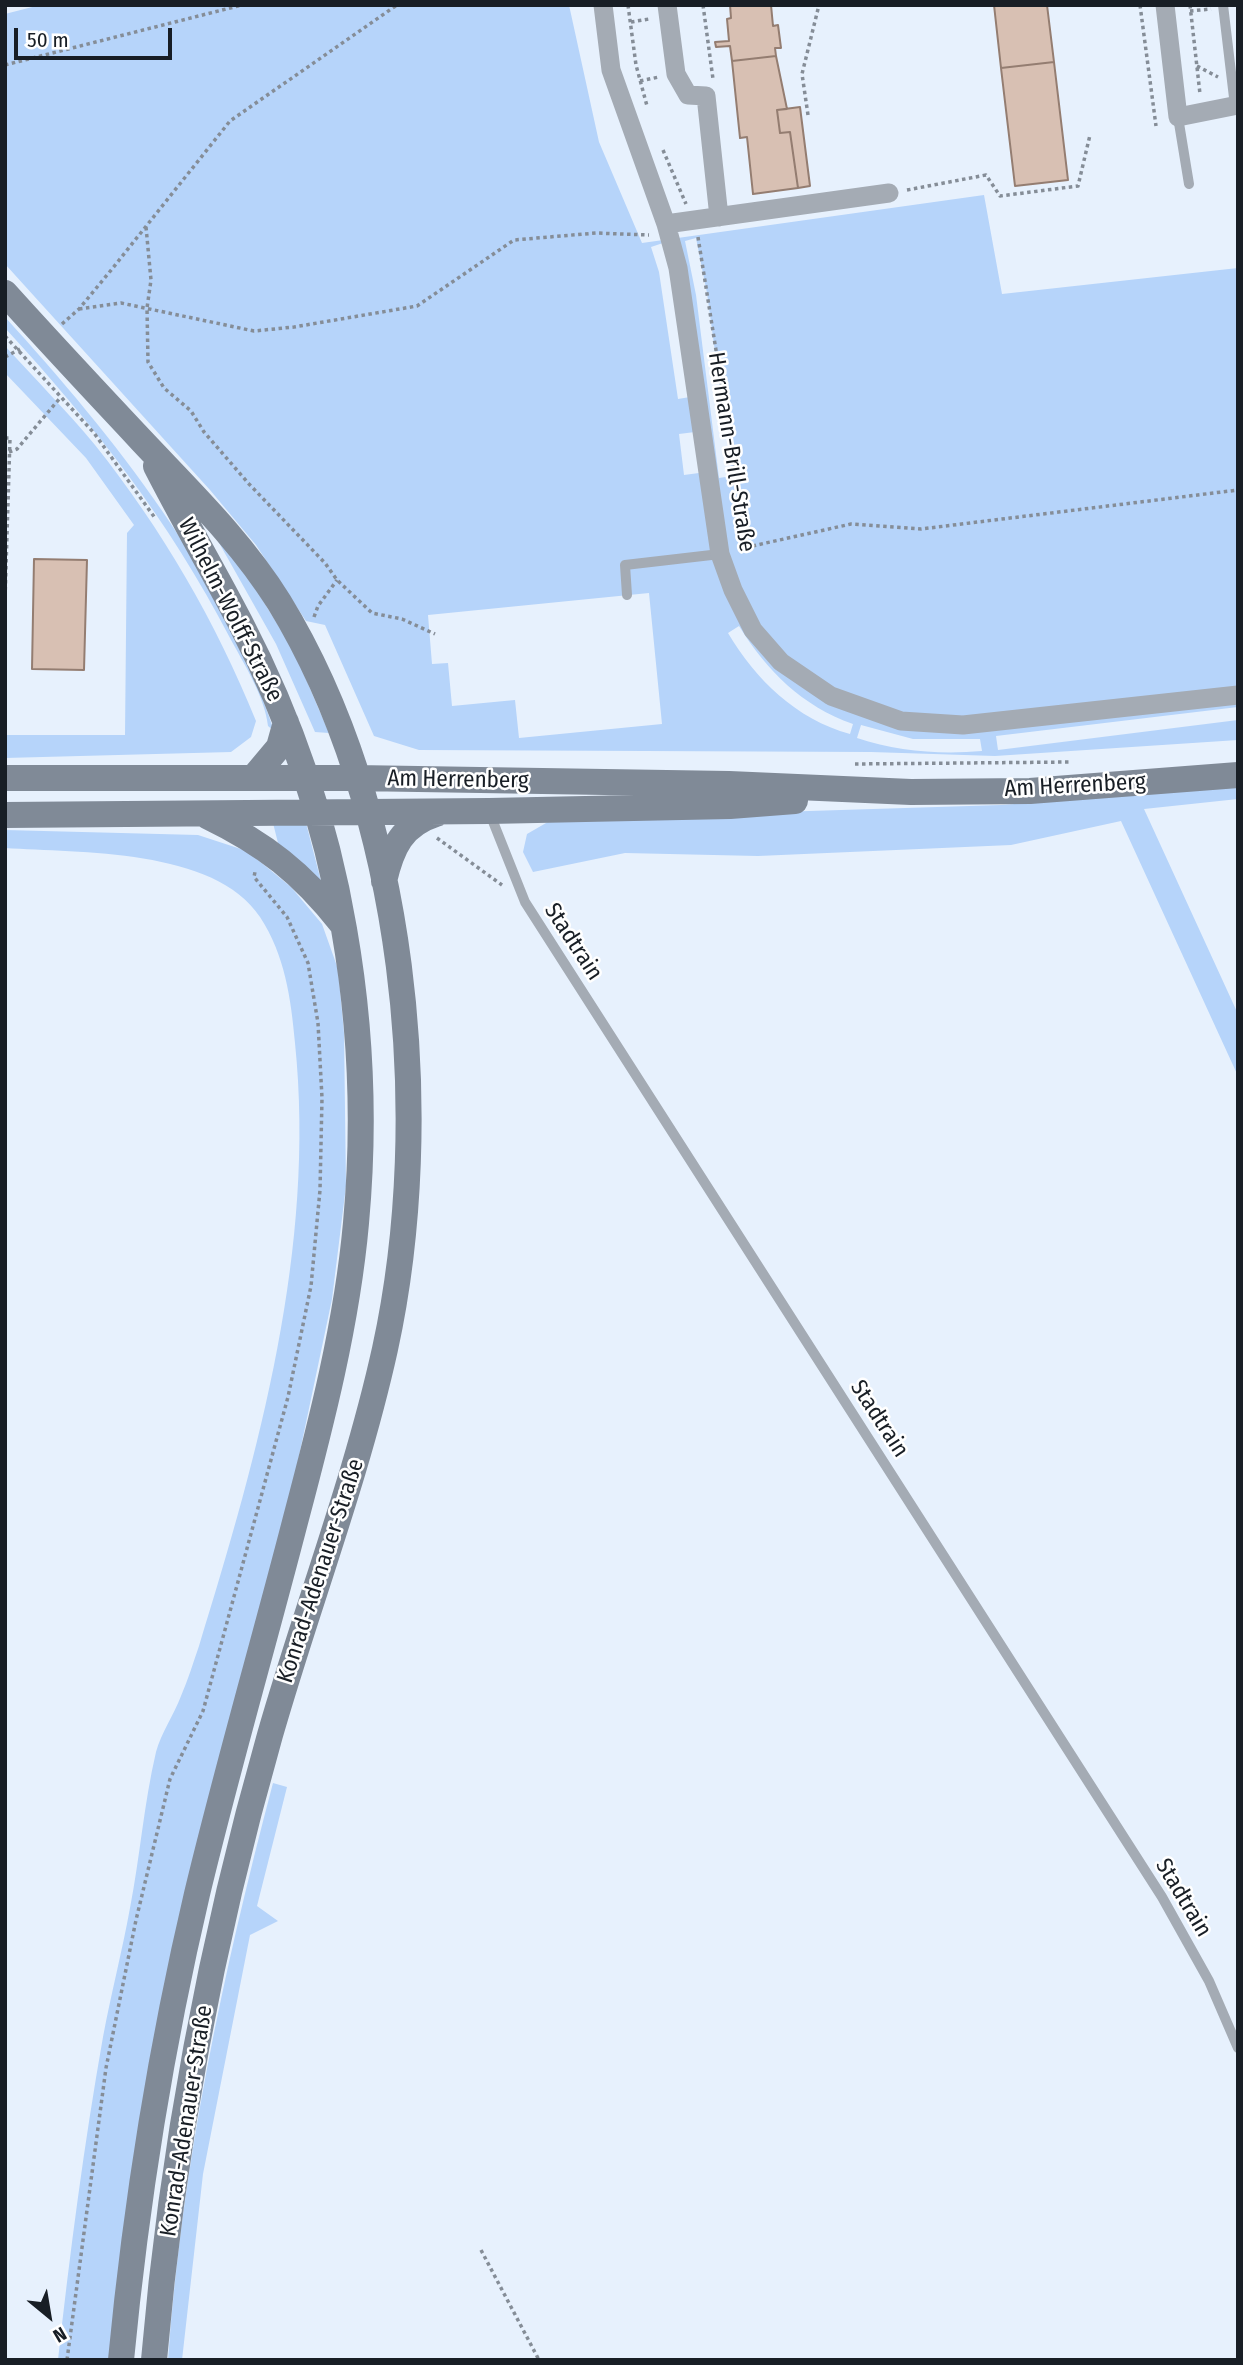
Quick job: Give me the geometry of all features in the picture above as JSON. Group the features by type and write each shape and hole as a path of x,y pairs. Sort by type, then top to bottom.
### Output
{"main road":[{"name":"Wilhelm-Wolff-Straße","path":"5,293 146,446 208,508 278,601 307,653 328,700 356,778"},
{"name":"Wilhelm-Wolff-Straße","path":"146,446 241,624 286,722 316,813"},
{"path":"253,778 279,747 286,722"},
{"name":"Am Herrenberg","path":"5,778 356,778 729,784 911,792 1030,791 1238,775"},
{"name":"Konrad-Adenauer-Straße","path":"154,2360 179,2148 231,1883 273,1723 363,1439 386,1345 402,1243 410,1106 403,997 384,882 356,778"},
{"name":"Am Herrenberg","path":"202,814 730,806 911,792"},
{"path":"384,882 390,856 403,833 425,818 446,811"},
{"name":"Konrad-Adenauer-Straße","path":"121,2360 130,2271 156,2093 197,1894 314,1450 347,1291 360,1168 355,1002 344,927 316,813"},
{"path":"5,816 202,814 266,847 308,884 344,927"}],"street":[{"name":"Hermann-Brill-Straße","path":"603,5 611,70 678,268 720,554 733,590 754,630 781,662 831,696 901,720 963,725 1238,695"},
{"path":"667,5 677,74 688,95 706,96 719,216"},
{"path":"1165,5 1178,117 1236,106"},
{"path":"667,230 693,220 889,193"}],"lane":[{"path":"1223,5 1236,106"},
{"path":"1178,117 1189,184"},
{"path":"627,596 625,565 720,554"},
{"name":"Stadtrain","path":"489,811 525,902 1162,1897 1209,1981 1238,2048"}],"path":[{"path":"5,65 242,5"},
{"path":"5,357 46,338 79,309 230,121 397,5"},
{"path":"628,5 636,65 650,116"},
{"path":"703,5 714,86 706,96"},
{"path":"808,115 802,74 819,5"},
{"path":"1140,5 1156,126"},
{"path":"1190,5 1202,113"},
{"path":"889,193 986,175 1000,196 1078,186 1090,135"},
{"path":"662,149 693,220 709,292 736,476 712,499"},
{"path":"146,227 151,281 147,307 148,362 164,388 191,411 204,432 249,484 325,563 337,580 372,613 401,619 435,634"},
{"path":"79,309 101,304 147,307 254,331 295,327 417,306 514,240 667,230"},
{"path":"5,337 101,443 158,523"},
{"path":"9,452 17,449 61,398"},
{"path":"5,438 10,438 5,600"},
{"path":"720,554 789,536 851,524 921,529 1238,490"},
{"path":"428,832 525,902"},
{"path":"67,2360 106,2068 136,1920 170,1779 206,1698 288,1397 311,1286 320,1190 322,1098 318,1023 308,963 287,917 254,877 266,847"},
{"path":"481,2250 540,2360"}],"shaded area":[{"path":"40,5 569,5 599,142 642,243 984,195 1002,294 1238,268 1238,707 996,736 998,750 1238,720 1238,740 995,756 871,752 419,750 374,736 325,625 306,621 256,545 210,490 5,264 5,14","holes":["696,238 707,293 732,476 719,478 696,295 685,241","666,242 690,397 678,399 659,272 651,247","695,432 699,473 684,475 679,434","649,593 662,724 519,738 515,700 452,706 448,663 432,664 428,615","739,626 761,658 787,685 818,707 853,724 850,734 812,719 779,696 739,650 728,633","861,725 913,739 980,739 982,751 918,751 857,738"]},
{"path":"5,317 86,411 162,510 226,617 253,673 274,731 268,726 263,704 247,670 206,595 156,514 70,401 5,328"},
{"path":"5,346 95,445 143,510 186,577 223,648 256,721 251,737 231,752 5,758 5,735 125,735 127,533 134,525 86,458 5,373"},
{"path":"215,523 294,651 329,733 315,732 276,644 209,525"},
{"path":"1238,787 1238,799 1144,809 1238,1014 1238,1076 1121,821 1011,845 758,856 625,853 533,872 523,852 527,834 553,819 1001,805"},
{"path":"273,823 306,823 323,889 279,847"},
{"path":"5,830 198,835 247,851 291,887 322,924 338,969 344,1033 346,1186 332,1299 295,1475 189,1875 109,2360 58,2360 84,2158 103,2037 130,1908 156,1752 188,1678 221,1573 261,1424 277,1348 290,1272 297,1196 299,1120 295,1043 289,994 281,962 260,917 239,894 212,878 179,866 143,858 5,848"},
{"path":"273,1783 287,1787 257,1906 278,1921 250,1935 203,2174 182,2360 168,2360 183,2214 207,2069 237,1925"}],"building":[{"path":"730,5 771,5 773,26 778,25 781,48 775,48 776,56 732,61 730,46 716,47 715,42 729,41 727,19 731,18"},
{"path":"994,5 1047,5 1054,62 1001,68"},
{"path":"776,56 787,109 777,110 780,133 790,132 798,188 753,194 747,137 740,138 732,61"},
{"path":"1054,62 1068,180 1015,186 1001,68"},
{"path":"800,107 810,186 798,188 790,132 780,133 777,110"},
{"path":"34,559 87,560 84,670 32,669"}]}
